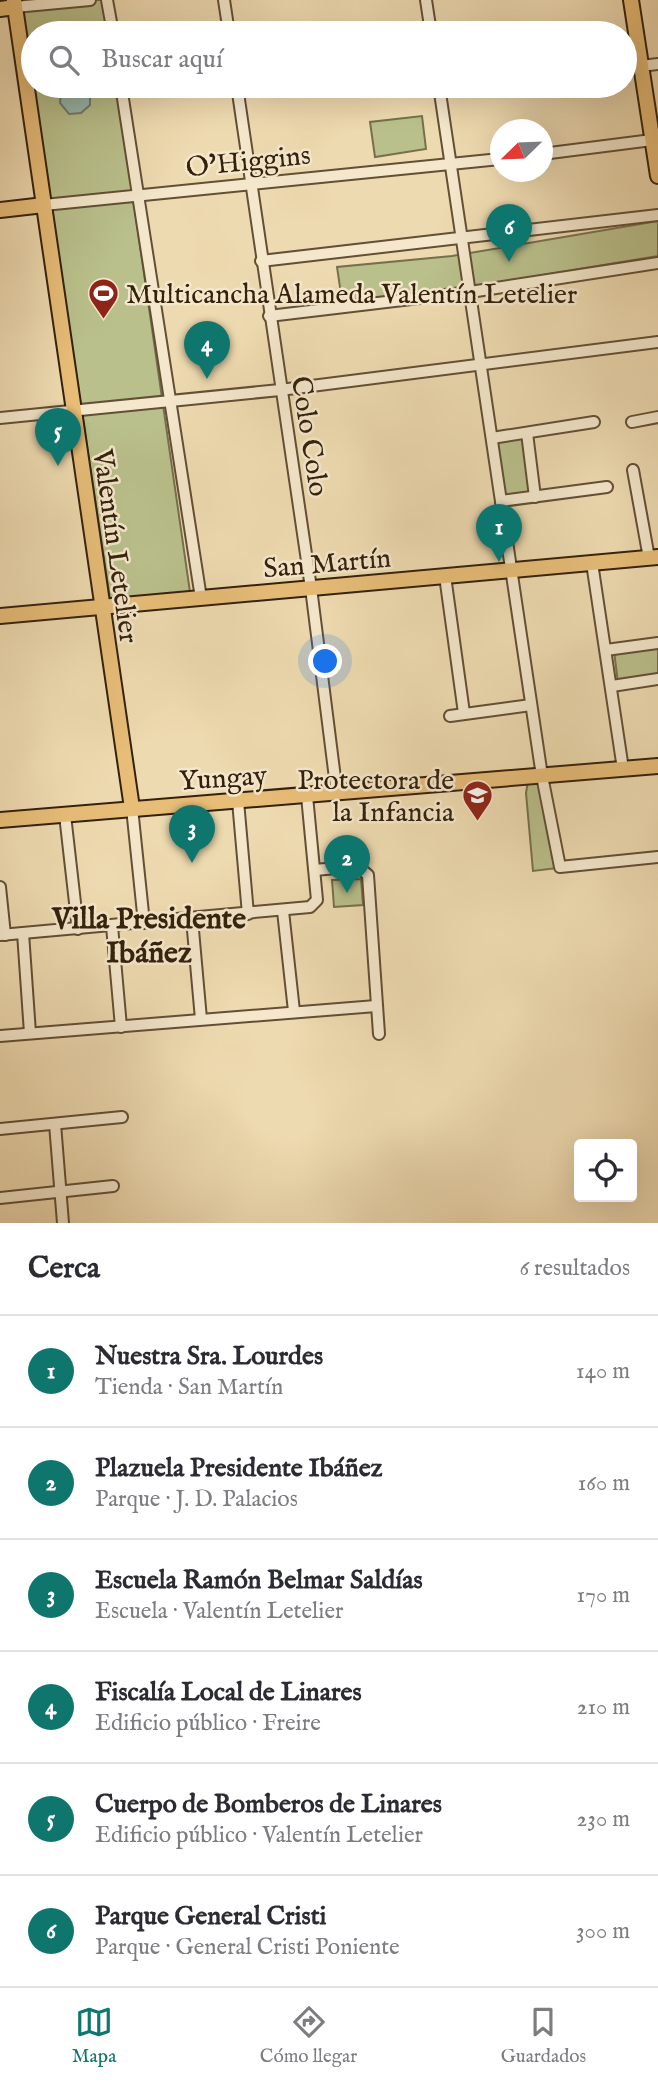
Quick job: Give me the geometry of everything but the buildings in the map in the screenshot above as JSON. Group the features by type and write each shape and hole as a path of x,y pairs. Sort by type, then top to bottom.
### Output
{"main road":[{"path":"631,0 634,21"},
{"path":"0,9 15,4"},
{"name":"Valentín Letelier","path":"15,4 21,46"},
{"path":"637,39 658,176"},
{"name":"Valentín Letelier","path":"29,98 132,808"},
{"name":"O'Higgins","path":"0,210 44,205"},
{"name":"San Martín","path":"0,616 653,557"},
{"name":"Yungay","path":"0,820 658,766"}],"street":[{"path":"15,4 90,0"},
{"path":"107,0 111,21"},
{"path":"224,0 227,21"},
{"path":"426,0 429,21"},
{"path":"641,65 658,64"},
{"path":"123,98 201,598"},
{"name":"Colo Colo","path":"239,98 311,588 337,794"},
{"path":"441,98 542,776 560,867 658,857"},
{"path":"553,153 652,140"},
{"name":"O'Higgins","path":"44,205 490,160"},
{"path":"261,261 462,240 658,215"},
{"path":"270,316 470,292 658,263"},
{"path":"0,418 280,390 658,342"},
{"path":"632,422 658,417"},
{"path":"492,438 594,422"},
{"path":"527,432 535,497"},
{"path":"633,470 653,557"},
{"path":"501,501 607,487"},
{"path":"592,563 623,769"},
{"path":"445,576 464,713"},
{"path":"606,650 658,643"},
{"path":"612,687 658,679"},
{"path":"450,716 531,705"},
{"path":"0,887 2,935 310,907 317,901 307,796"},
{"path":"238,801 248,914"},
{"path":"132,808 144,923"},
{"path":"65,815 78,929"},
{"path":"315,870 357,866 368,875 379,1034"},
{"path":"283,911 294,1011"},
{"path":"192,919 201,1019"},
{"path":"112,926 121,1027"},
{"path":"23,933 30,1033"},
{"path":"0,1036 376,1006"},
{"path":"0,1129 122,1117"},
{"path":"55,1124 63,1223"},
{"path":"0,1199 113,1186"}],"green space":[{"path":"20,0 104,0 107,21 23,21"},
{"path":"35,98 119,98 190,592 110,599"},
{"path":"422,116 426,149 375,157 370,122"},
{"path":"658,221 658,256 458,289 342,301 337,267 452,256"},
{"path":"525,435 533,494 503,499 494,439"},
{"path":"658,645 658,676 618,683 614,651"},
{"path":"541,779 558,868 533,871 526,793 528,781"},
{"path":"361,879 363,905 334,907 332,880"}],"water":[{"path":"60,98 90,98 90,105 81,113 69,114 60,103"}],"place":[{"name":"Parque General Cristi","path":"509,262"},
{"name":"Multicancha Alameda Valentín Letelier","path":"103,320"},
{"name":"Fiscalía Local de Linares","path":"207,379"},
{"name":"Cuerpo de Bomberos de Linares","path":"58,466"},
{"name":"Nuestra Sra. Lourdes","path":"499,562"},
{"name":"Protectora de la Infancia","path":"477,822"},
{"name":"Escuela Ramón Belmar Saldías","path":"192,863"},
{"name":"Plazuela Presidente Ibáñez","path":"347,893"}],"district":[{"name":"Villa Presidente Ibáñez","path":"149,935"}]}
